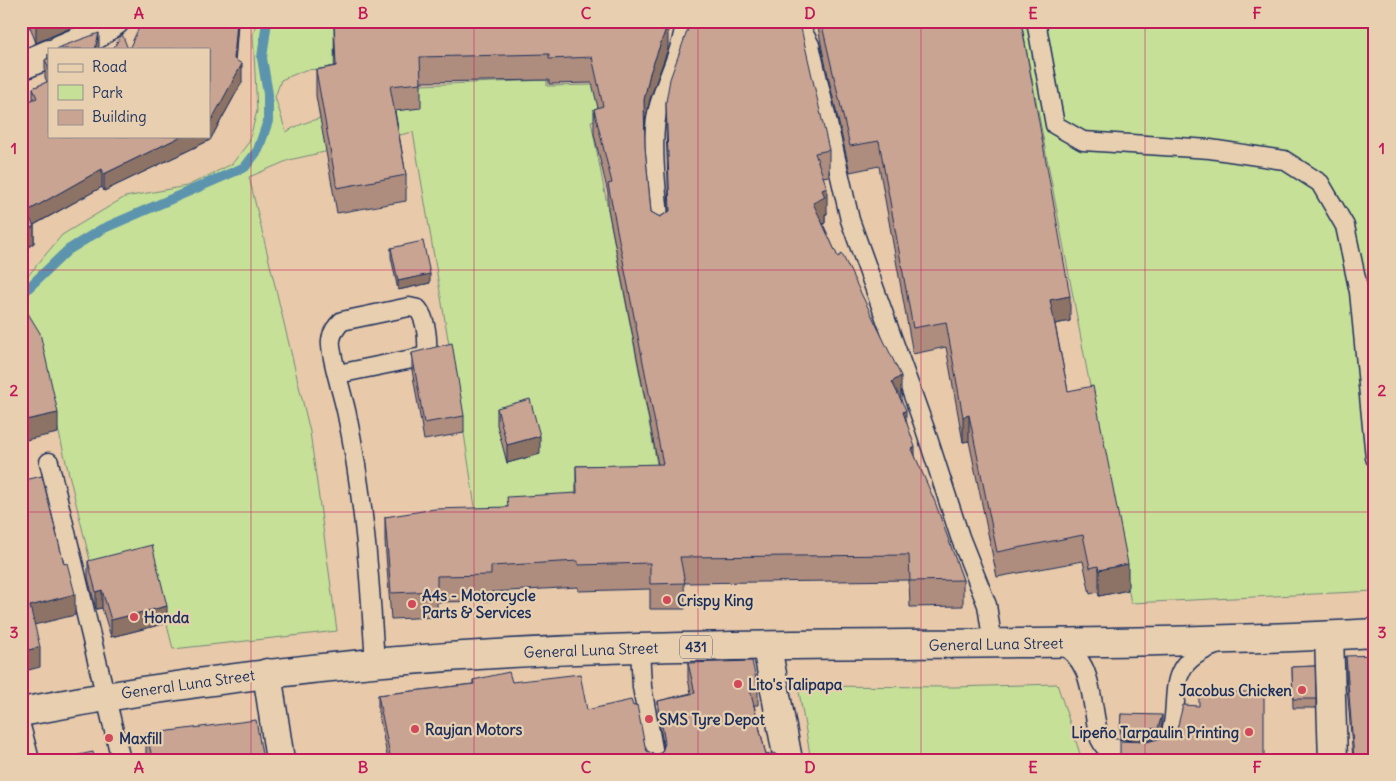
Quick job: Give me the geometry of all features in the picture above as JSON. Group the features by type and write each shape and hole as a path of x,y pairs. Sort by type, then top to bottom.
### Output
{"main road":[{"path":"63,48 97,34 115,21"},
{"path":"21,66 48,54"},
{"name":"General Luna Street","path":"21,712 107,696 267,673 481,655 640,648 993,645 1235,639 1375,633"},
{"path":"1329,636 1332,760"},
{"path":"767,647 788,760"},
{"path":"267,673 280,760"}],"lane":[{"path":"660,232 655,141 656,116 662,91 681,41 686,21"},
{"path":"797,21 810,45 850,220 924,426 960,537 987,604 993,645"},
{"path":"1036,21 1055,124 1083,141 1210,149 1284,160 1320,183 1345,226 1357,282 1375,458"},
{"path":"338,374 422,356 427,352 428,343 423,314 418,309 409,307 342,321 334,328 330,342 347,414 364,512 375,664"},
{"path":"49,462 121,760"},
{"path":"1060,643 1072,650 1083,664 1090,684 1096,726 1104,746 1120,749 1156,749 1168,744 1171,736 1174,696 1180,673 1191,658 1203,651 1235,639"},
{"path":"640,648 642,687 655,760"},
{"path":"21,726 30,760"}],"green space":[{"path":"257,21 334,21 334,68 305,70 281,80 275,97 286,132 317,119 334,115 420,108 420,85 547,80 547,86 647,84 638,110 591,121 662,490 479,534 464,433 413,132 289,160 249,177 310,432 337,631 173,649 152,563 94,577 40,355 21,339 21,284 62,235 125,197 187,186 232,164 249,142 257,111 253,34"},
{"path":"1021,21 1375,21 1375,591 1131,603"},
{"path":"1057,684 1082,760 811,760 798,686 955,687"}],"building":[{"path":"142,21 237,21 234,59 242,64 210,123 210,48 129,48"},
{"path":"334,21 628,21 629,23 668,23 650,73 644,100 645,147 651,212 660,217 670,211 666,102 670,79 690,23 800,24 829,150 815,153 827,188 822,190 825,197 813,203 838,257 842,254 901,376 892,382 906,410 903,412 915,447 912,449 935,502 963,580 910,581 909,555 680,557 685,583 650,584 650,563 578,565 578,561 491,566 491,575 437,576 437,591 391,593 385,517 435,509 508,507 507,497 577,493 576,466 663,464 608,184 612,183 594,109 603,106 592,57 549,59 549,54 420,57 421,83 390,86 406,175 337,188 316,70 336,66"},
{"path":"821,21 1021,21 1070,296 1050,300 1068,391 1093,386 1128,564 1099,570 1098,566 1090,568 1083,535 997,552 969,415 963,417 946,322 913,328 879,141 850,146"},
{"path":"99,33 95,48 58,48"},
{"path":"122,34 128,48 114,48"},
{"path":"48,81 48,138 178,138 104,174 102,169 26,212 34,226 21,234 21,104 37,98 33,88"},
{"path":"423,241 430,274 398,281 391,248"},
{"path":"21,302 40,333 58,413 21,421"},
{"path":"452,343 464,416 424,423 412,353"},
{"path":"530,399 540,436 507,445 497,408"},
{"path":"42,476 64,564 67,563 75,594 30,606 40,647 21,652 21,481"},
{"path":"152,545 167,606 111,620 102,590 96,592 88,561"},
{"path":"1375,655 1375,760 1346,760 1354,759 1346,656"},
{"path":"752,661 758,689 750,690 766,755 775,753 776,760 391,760 378,695 474,684 473,680 509,672 512,682 580,674 587,710 631,700 633,706 637,705 645,746 647,751 656,755 662,752 665,743 658,701 695,693 688,663"},
{"path":"1315,666 1316,699 1293,699 1292,667"},
{"path":"1199,692 1264,692 1264,760 1120,760 1120,741 1147,742 1172,735 1177,729 1183,705 1199,706"},
{"path":"1121,714 1162,715 1158,728 1137,731 1120,730"},
{"path":"256,720 263,760 153,760 146,734"},
{"path":"93,752 95,760 60,759"}],"waterway":[{"path":"21,295 68,250 102,229 245,167 258,150 268,121 268,94 262,58 267,21"}],"place":[{"name":"Crispy King","path":"667,600"},
{"name":"A4s - Motorcycle Parts & Services","path":"412,604"},
{"name":"Honda","path":"134,617"},
{"name":"Lito's Talipapa","path":"738,684"},
{"name":"Jacobus Chicken","path":"1302,690"},
{"name":"SMS Tyre Depot","path":"649,719"},
{"name":"Rayjan Motors","path":"415,729"},
{"name":"Lipeño Tarpaulin Printing","path":"1249,732"},
{"name":"Maxfill","path":"109,738"}]}
